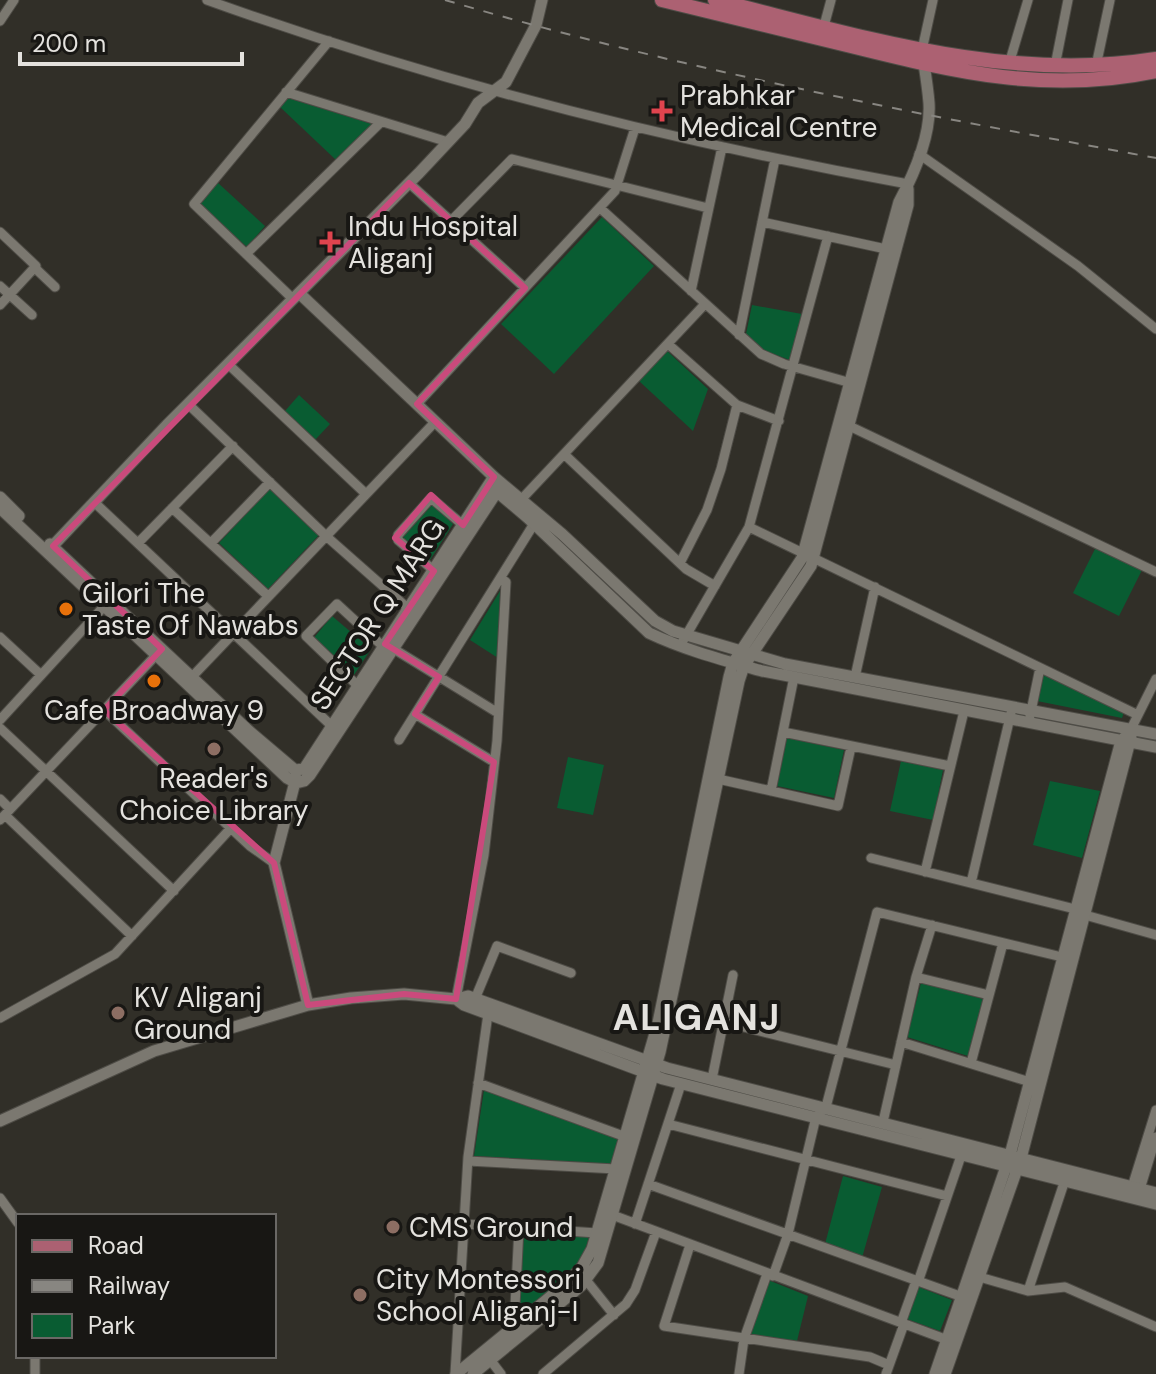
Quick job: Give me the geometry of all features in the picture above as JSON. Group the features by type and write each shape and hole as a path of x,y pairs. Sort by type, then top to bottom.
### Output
{"main road":[{"path":"662,0 923,57 1055,66 1096,66 1156,59"},
{"path":"720,1 824,26 978,75 1037,81 1093,81 1156,71"}],"street":[{"path":"0,21 14,0"},
{"path":"207,0 493,91 635,128 908,184"},
{"path":"50,549 188,404 409,183 465,124 478,103 506,82 529,42 542,0"},
{"path":"824,26 831,0"},
{"path":"845,424 851,383 886,249 899,202 919,154 929,106 923,57 933,0"},
{"path":"1009,64 1028,0"},
{"path":"1055,66 1068,0"},
{"path":"1096,66 1110,0"},
{"path":"329,41 194,204 246,254 417,404 496,484 655,621 683,641 739,665 1156,747"},
{"path":"286,92 448,142"},
{"path":"246,254 381,122"},
{"path":"417,404 600,208 617,186 635,128"},
{"path":"691,291 722,147"},
{"path":"919,154 1078,266 1156,329"},
{"path":"451,221 512,159 708,208"},
{"path":"739,335 775,159"},
{"path":"409,183 525,288"},
{"path":"473,1374 514,1326 582,1267 608,1213 651,1068 739,665 782,592 809,555 908,205 908,184"},
{"path":"600,208 761,354 851,383"},
{"path":"762,222 886,249"},
{"path":"0,232 33,261 35,268 55,287"},
{"path":"683,641 749,527 828,236"},
{"path":"0,305 35,268"},
{"path":"0,286 32,315"},
{"path":"518,503 705,304"},
{"path":"668,344 737,405 779,421"},
{"path":"228,364 366,494"},
{"path":"188,404 326,536 412,612"},
{"path":"680,563 710,502 737,405"},
{"path":"189,680 435,422"},
{"path":"845,424 1156,572"},
{"path":"138,543 233,446"},
{"path":"564,454 680,563 715,586"},
{"path":"211,543 270,482"},
{"path":"0,508 108,602 287,778 296,783 310,775 335,729 496,484"},
{"name":"SECTOR Q MARG","path":"437,573 463,525 496,484"},
{"path":"0,497 50,549"},
{"path":"437,573 398,540 398,535 431,498 463,525"},
{"path":"94,502 335,729"},
{"path":"172,508 268,596"},
{"path":"399,740 537,520"},
{"path":"749,527 1138,715"},
{"path":"456,999 484,855 494,762 506,582 501,578"},
{"path":"855,677 875,587"},
{"path":"0,720 108,602"},
{"path":"358,686 306,636 337,604 388,648 498,713"},
{"path":"1,641 41,675"},
{"path":"683,641 785,664 1156,734"},
{"name":"SECTOR Q MARG","path":"295,770 304,769 335,729 358,686 388,648"},
{"path":"5,814 159,652"},
{"path":"685,912 718,779 739,681 739,665"},
{"path":"1028,723 1040,668"},
{"path":"771,791 794,677"},
{"path":"935,1374 951,1341 1014,1162 1126,742 1156,679"},
{"path":"189,680 295,770 296,783 274,863 308,1005"},
{"path":"971,883 1013,706"},
{"path":"104,710 231,828 274,863"},
{"path":"925,872 964,711"},
{"path":"415,714 494,762"},
{"path":"0,728 174,891"},
{"path":"783,732 950,766"},
{"path":"718,779 838,806 851,747"},
{"path":"0,799 5,814 132,936"},
{"path":"0,1018 115,954 231,828"},
{"path":"871,858 1156,935"},
{"path":"739,1374 744,1339 788,1234 816,1117 826,1107 877,912 1062,957"},
{"path":"1014,1162 1030,1082 1062,957 1080,912"},
{"path":"883,1122 916,977 932,925"},
{"path":"971,1063 1003,943"},
{"path":"475,999 497,946 571,973"},
{"path":"712,1079 733,975"},
{"path":"916,977 989,995"},
{"path":"0,1121 154,1051 308,1005 404,994 456,999 468,996 651,1068 681,1084 1156,1193"},
{"path":"456,999 488,1014 651,1068 712,1079 826,1107 964,1149"},
{"path":"456,1374 468,1161 488,1014"},
{"path":"724,1022 896,1065"},
{"path":"901,1042 1030,1082"},
{"path":"456,1374 487,1356 586,1280 598,1263 616,1169 651,1068"},
{"path":"478,1083 626,1137"},
{"path":"635,1224 681,1084"},
{"path":"1136,1188 1156,1110"},
{"path":"668,1124 947,1196"},
{"path":"1136,1188 1156,1137"},
{"path":"690,1245 664,1326 870,1357 888,1369 964,1149"},
{"path":"468,1161 616,1169"},
{"path":"1067,1175 1156,1204"},
{"path":"1028,1291 1067,1175"},
{"path":"648,1184 966,1298"},
{"path":"0,1198 16,1220"},
{"path":"608,1213 951,1341"},
{"path":"464,1224 597,1233"},
{"path":"514,1326 519,1228"},
{"path":"543,1374 626,1304 635,1290 656,1232"},
{"path":"974,1276 1028,1291 1065,1287 1156,1327"},
{"path":"586,1280 614,1315"},
{"path":"945,1374 951,1341"},
{"path":"487,1356 501,1374"}],"highlighted area":[{"path":"409,183 525,288 417,404 494,477 463,525 431,495 395,538 434,571 385,644 439,677 415,714 494,762 456,999 404,994 308,1005 274,863 104,710 162,649 53,546"}],"green space":[{"path":"288,98 372,124 336,160 280,107"},
{"path":"217,182 265,226 247,247 198,203"},
{"path":"602,217 654,266 554,374 501,324"},
{"path":"752,305 802,314 790,360 765,351 746,334"},
{"path":"666,350 708,389 693,431 639,381"},
{"path":"299,395 330,424 315,440 285,411"},
{"path":"270,488 319,535 268,589 219,543"},
{"path":"433,504 453,524 428,563 401,539"},
{"path":"1096,547 1142,570 1119,616 1073,593"},
{"path":"500,591 498,658 470,640"},
{"path":"332,616 371,649 354,675 312,640"},
{"path":"1042,673 1124,712 1122,718 1037,701"},
{"path":"787,738 844,750 834,798 777,786"},
{"path":"568,757 604,765 593,815 557,808"},
{"path":"901,761 943,770 933,820 890,811"},
{"path":"1050,781 1100,791 1082,858 1033,845"},
{"path":"921,983 983,999 968,1056 907,1037"},
{"path":"484,1090 620,1140 612,1164 474,1156"},
{"path":"843,1176 882,1187 862,1258 825,1244"},
{"path":"524,1233 589,1237 581,1264 517,1317"},
{"path":"768,1280 808,1296 797,1341 750,1334"},
{"path":"916,1286 952,1300 940,1331 904,1318"}],"railway":[{"path":"445,0 709,69 887,107 1156,158"}],"place":[{"name":"Prabhkar Medical Centre","path":"662,111"},
{"name":"Indu Hospital Aliganj","path":"330,242"},
{"name":"Gilori The Taste Of Nawabs","path":"66,609"},
{"name":"Cafe Broadway 9","path":"154,681"},
{"name":"Reader's Choice Library","path":"214,749"},
{"name":"KV Aliganj Ground","path":"118,1013"},
{"name":"CMS Ground","path":"393,1227"},
{"name":"City Montessori School Aliganj-I","path":"360,1295"}],"district":[{"name":"ALIGANJ","path":"697,1017"}]}
